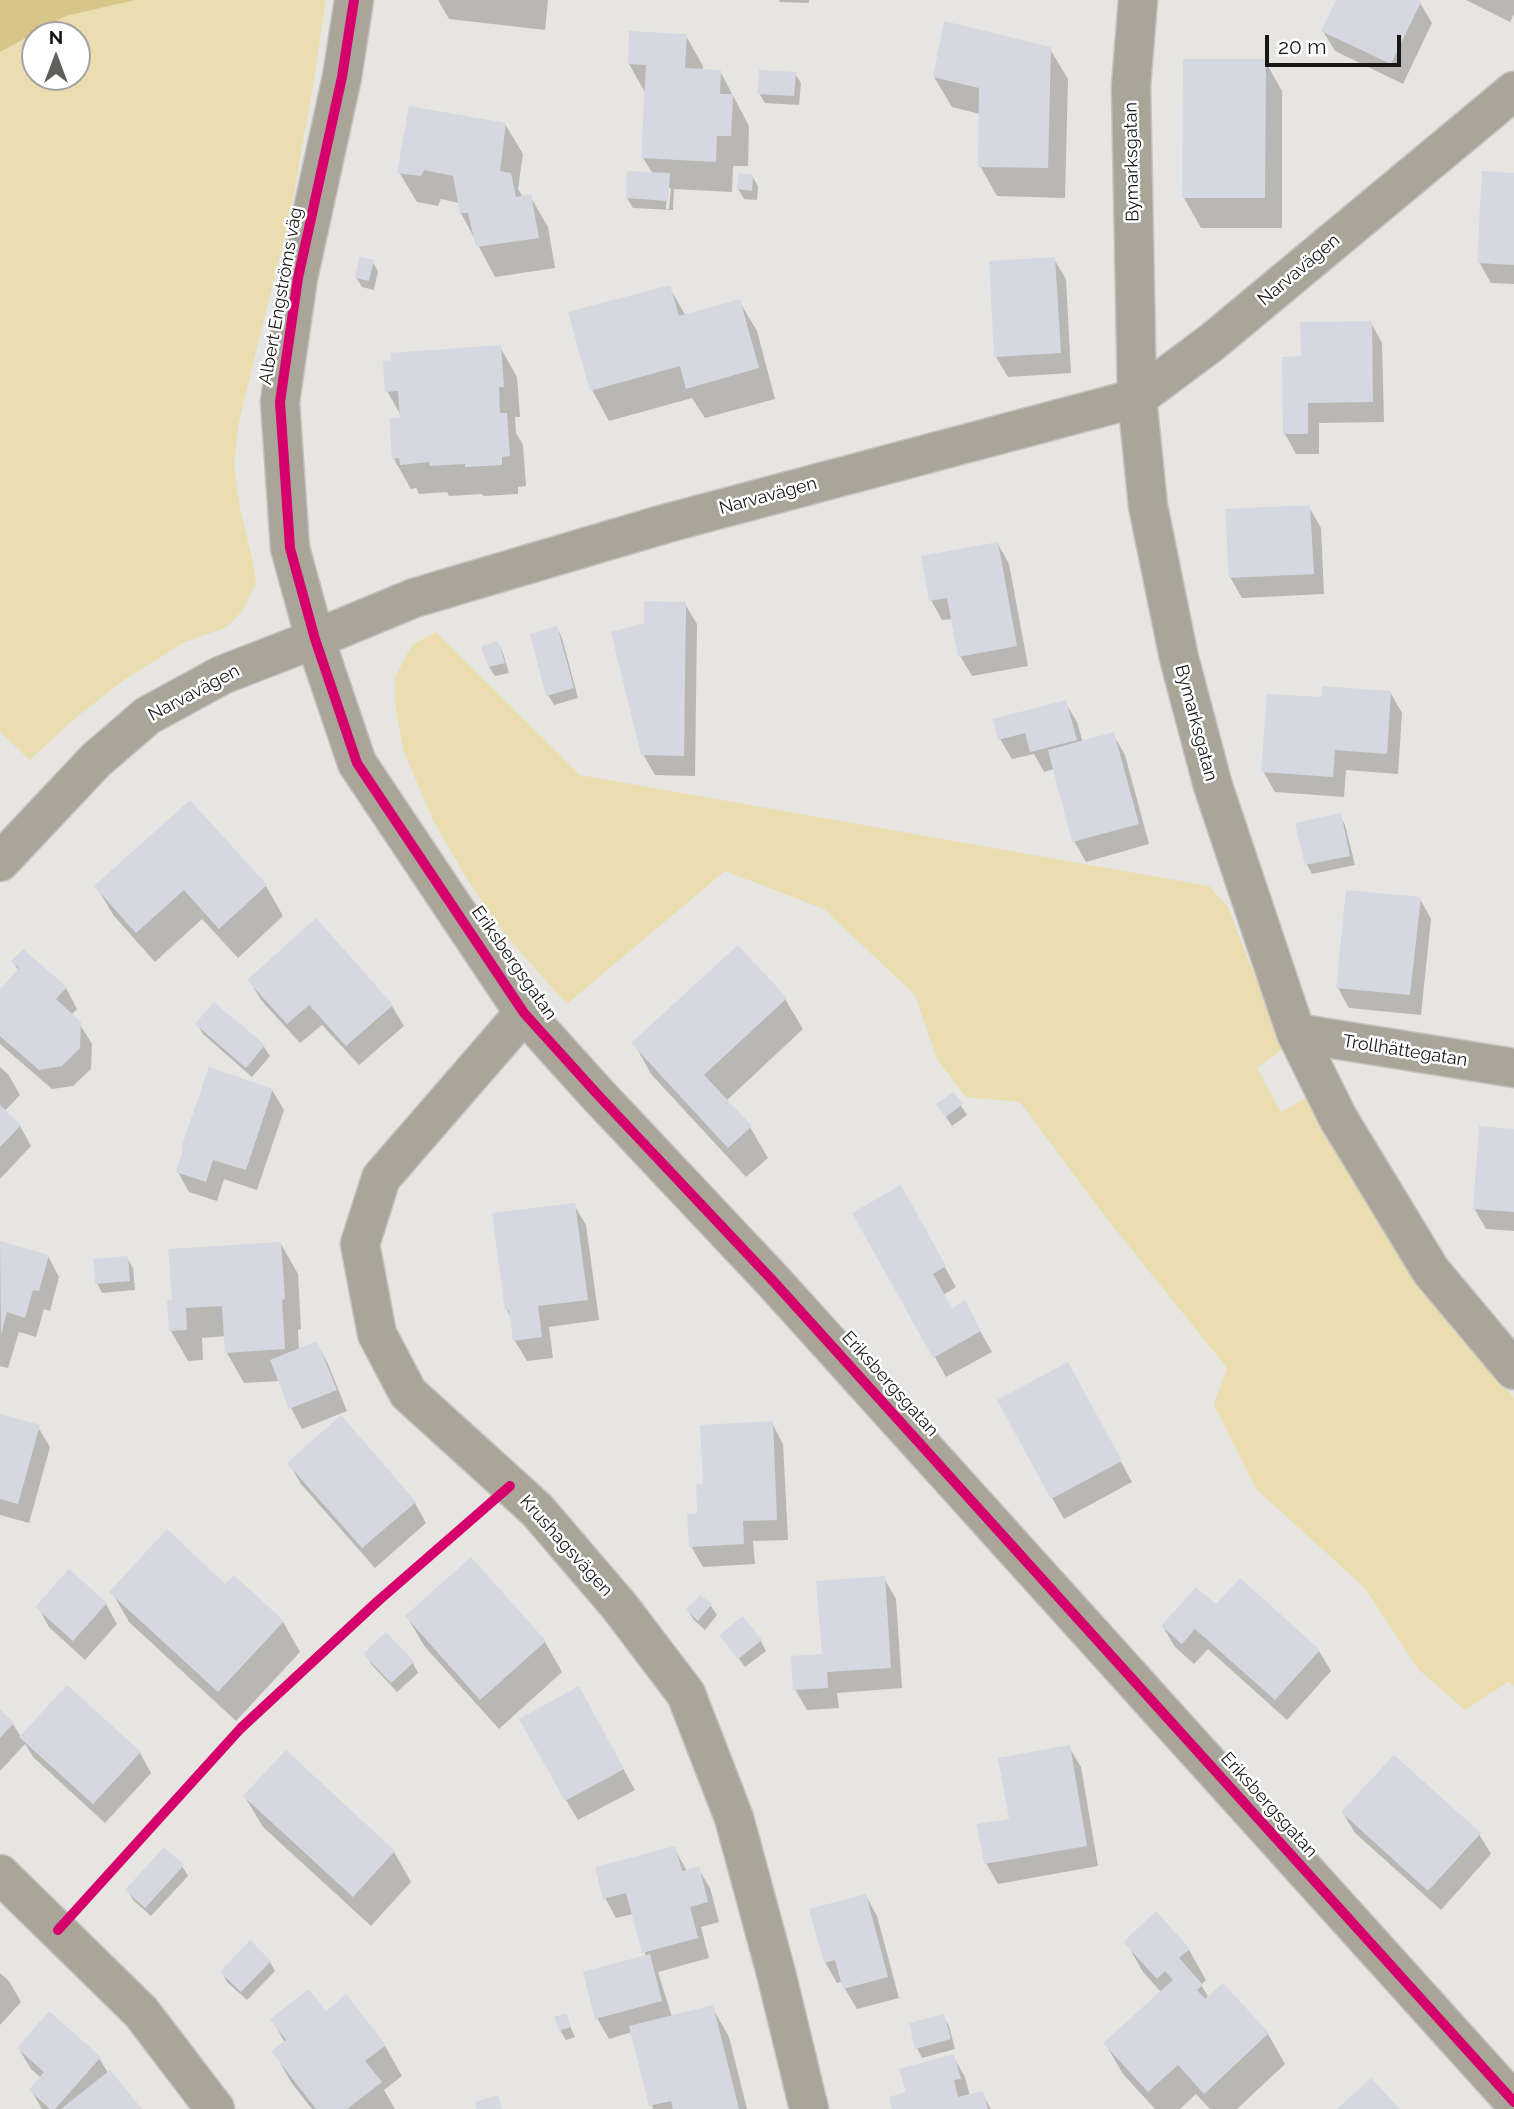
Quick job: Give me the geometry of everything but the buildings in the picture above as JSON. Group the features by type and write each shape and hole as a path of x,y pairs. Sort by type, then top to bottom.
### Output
{"street":[{"name":"Albert Engströms väg","path":"315,639 290,548 280,402 298,278 342,77 354,0"},
{"name":"Bymarksgatan","path":"1138,0 1131,86 1133,290 1137,398 1147,506 1179,658 1213,786 1296,1033 1338,1118 1431,1271 1514,1370"},
{"name":"Narvavägen","path":"0,862 96,760 147,716 222,675 414,598 624,535 1137,398 1211,344 1514,91"},
{"name":"Eriksbergsgatan","path":"315,639 357,762 524,1013 784,1293 1514,2102"},
{"name":"Krushagsvägen","path":"524,1013 381,1178 360,1244 377,1334 408,1393 537,1510 620,1607 686,1694 734,1818 776,1973 808,2109"},
{"name":"Trollhättegatan","path":"1296,1033 1514,1068"},
{"path":"0,1874 141,2012 215,2109"}],"shaded area":[{"path":"0,0 135,0 66,16 57,21 21,21 21,41 0,52"},
{"path":"135,0 326,0 290,215 239,421 234,464 256,583 243,610 227,627 183,643 124,680 73,720 30,760 0,732 0,52 21,41 21,91 91,91 91,21 57,21 66,16"},
{"path":"436,632 580,775 1209,886 1228,907 1285,1047 1257,1068 1281,1112 1307,1097 1430,1300 1514,1398 1514,1686 1508,1682 1465,1710 1418,1669 1365,1588 1256,1489 1214,1405 1227,1368 1103,1214 1020,1102 966,1097 937,1059 915,995 824,909 725,871 567,1004 508,938 468,881 434,822 403,750 395,704 395,677 412,645"}],"cycle path":[{"path":"354,0 342,77 298,278 280,402 290,548 315,639 357,763 524,1013 774,1282 1514,2102"},
{"path":"58,1930 241,1728 378,1601 510,1486"}]}
